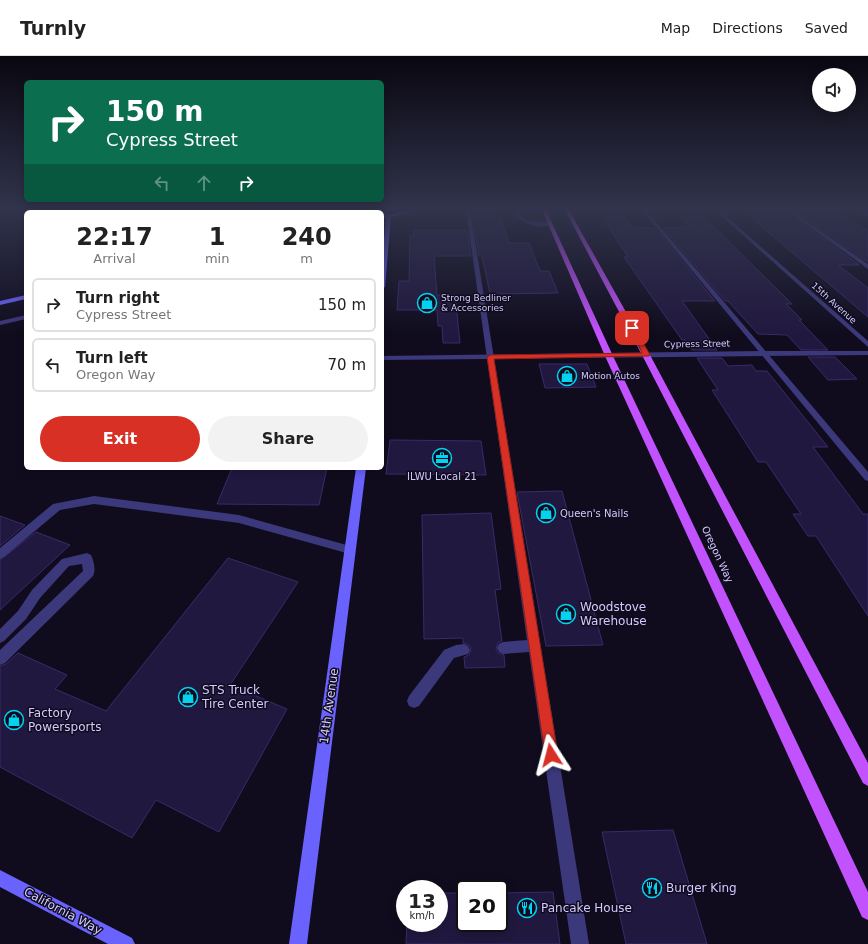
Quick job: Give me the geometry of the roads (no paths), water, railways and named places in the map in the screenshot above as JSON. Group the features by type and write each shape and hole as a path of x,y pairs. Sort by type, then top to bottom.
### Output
{"main road":[{"name":"Oregon Way","path":"562,251 609,356 868,910"},
{"path":"590,251 868,778"}],"street":[{"path":"384,267 386,251"},
{"path":"474,251 580,944"},
{"path":"678,251 868,478"},
{"name":"15th Avenue","path":"763,251 868,345"},
{"path":"846,251 868,267"},
{"path":"0,303 24,297"},
{"path":"0,323 24,318"},
{"name":"Cypress Street","path":"384,358 868,353"},
{"name":"14th Avenue","path":"298,944 361,470"},
{"path":"0,554 57,508 94,500 239,519 350,550"},
{"path":"0,637 22,615 36,594 66,562 87,558 89,573 0,659"},
{"path":"503,648 535,646"},
{"path":"414,701 449,654 464,650"},
{"name":"California Way","path":"0,878 126,944"}],"place":[{"name":"Strong Bedliner & Accessories","path":"427,303"},
{"name":"Motion Autos","path":"567,376"},
{"name":"ILWU Local 21","path":"442,458"},
{"name":"Queen's Nails","path":"546,513"},
{"name":"Woodstove Warehouse","path":"566,614"},
{"name":"STS Truck Tire Center","path":"188,697"},
{"name":"Factory Powersports","path":"14,720"},
{"name":"Burger King","path":"652,888"},
{"name":"Pancake House","path":"527,908"}]}
